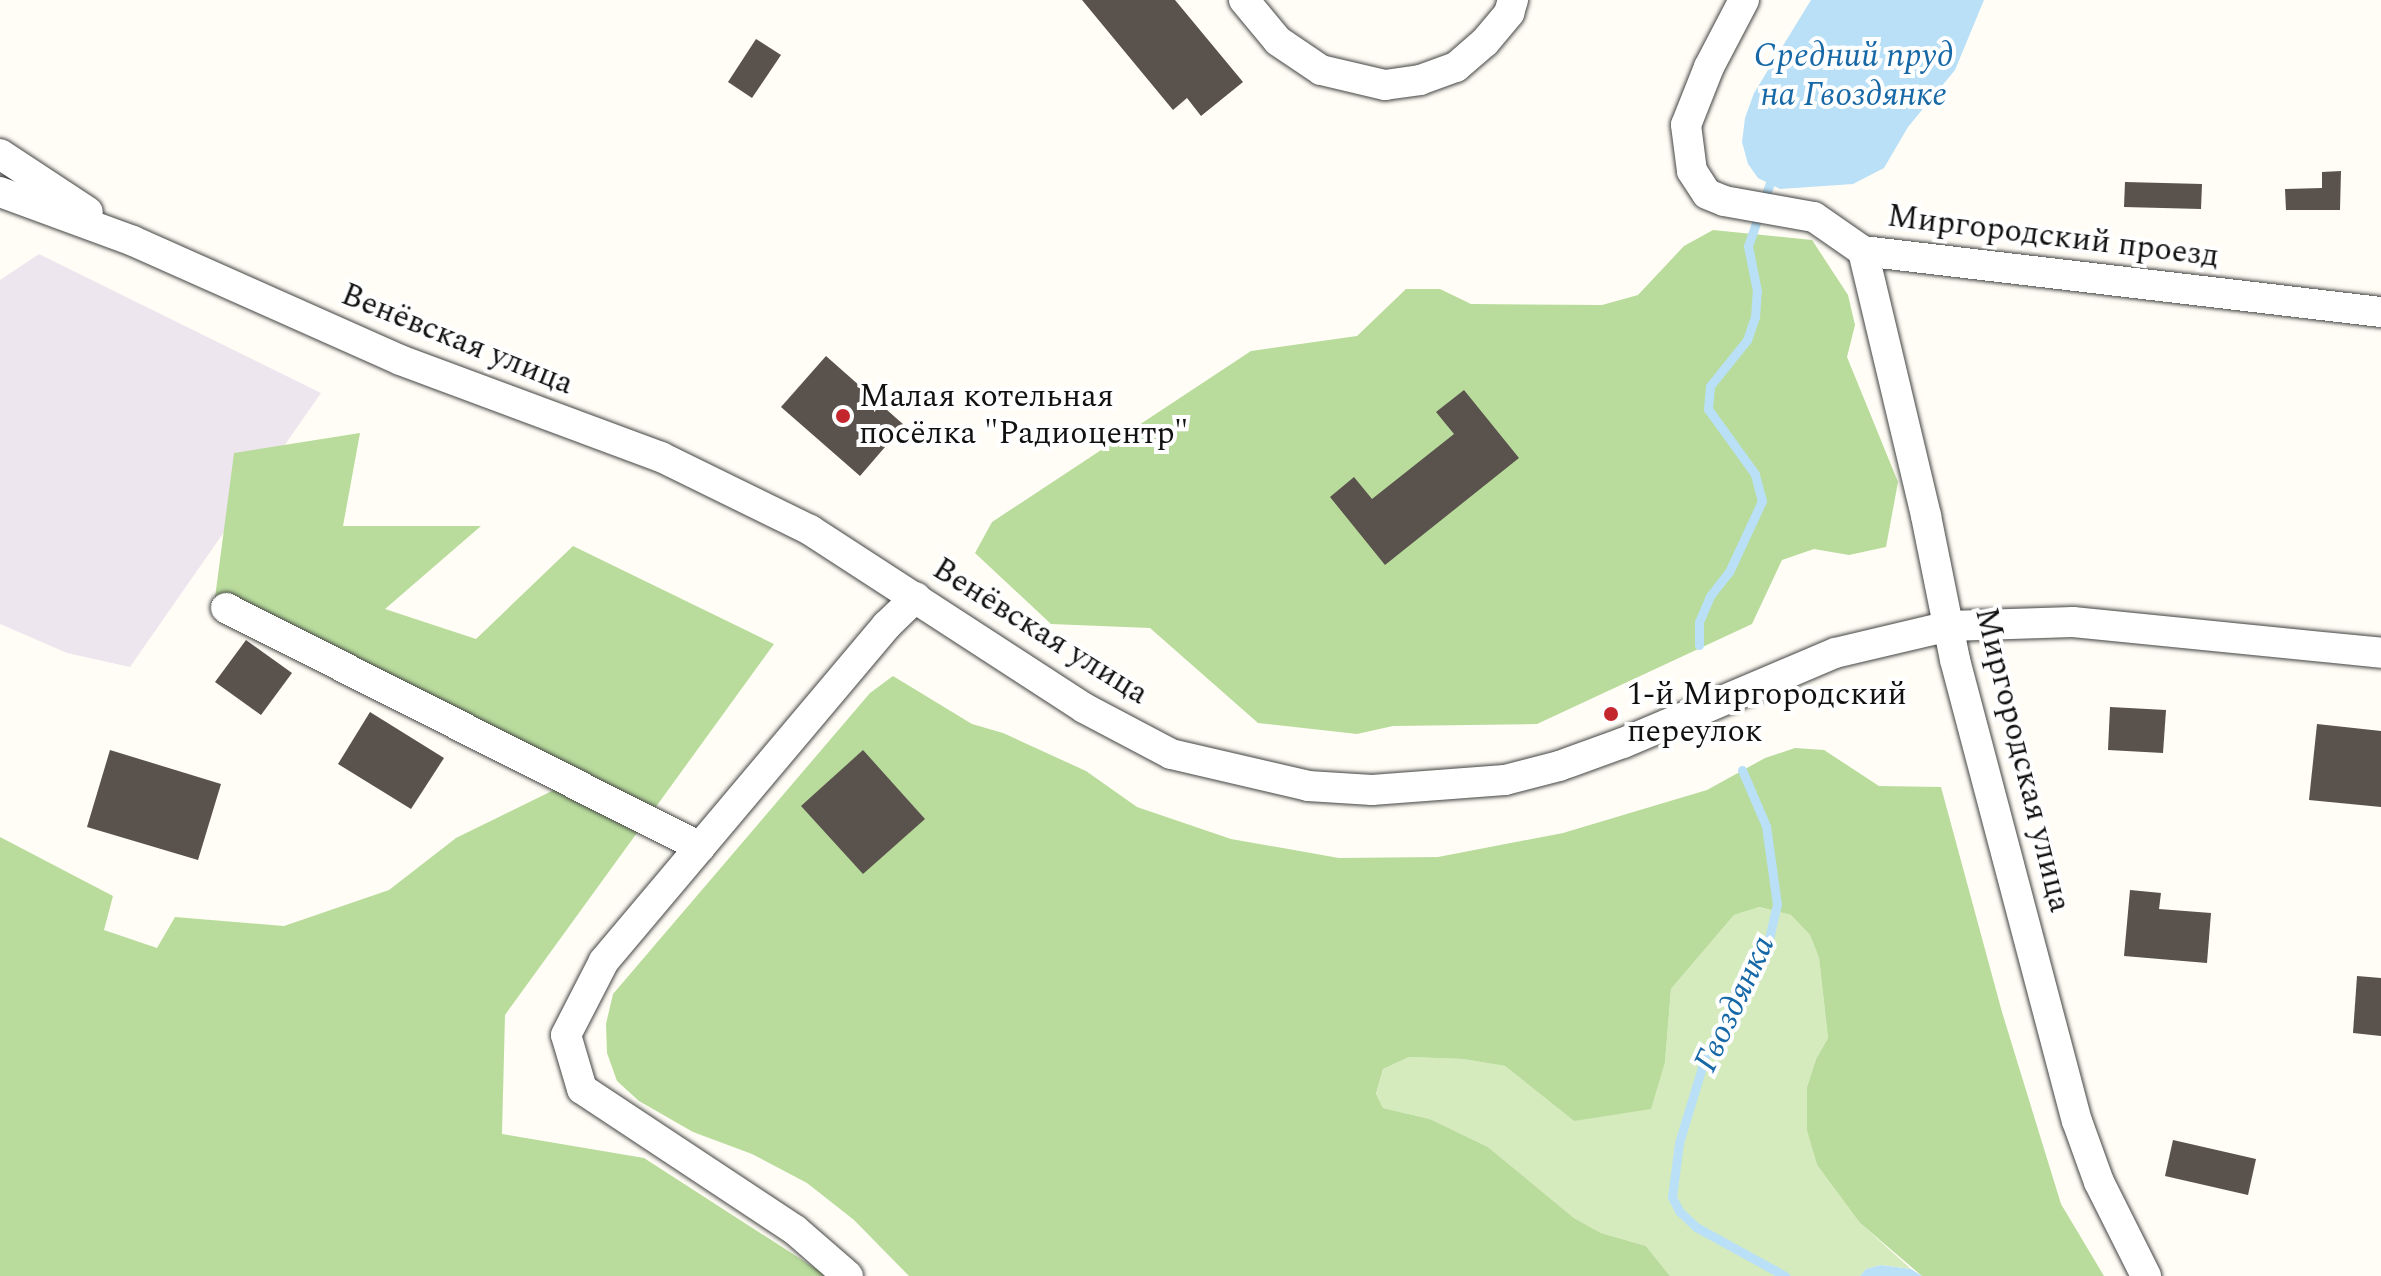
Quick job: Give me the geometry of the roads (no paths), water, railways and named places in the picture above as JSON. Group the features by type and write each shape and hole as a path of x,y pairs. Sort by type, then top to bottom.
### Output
{"street":[{"path":"1244,0 1278,41 1321,70 1385,85 1420,80 1456,67 1493,32 1509,13 1513,0"},
{"name":"Миргородский проезд","path":"1744,0 1709,67 1686,125 1692,171 1707,194 1724,201 1814,217 1863,251 2381,312"},
{"name":"Венёвская улица","path":"0,154 133,241"},
{"name":"Венёвская улица","path":"0,192 133,241 400,360 661,457 810,530 1084,708 1171,754 1308,786 1372,790 1447,787 1505,780 1559,766 1623,743 1822,658 1949,626"},
{"name":"Миргородская улица","path":"1863,251 1949,626 2077,1121 2099,1182 2146,1276"},
{"path":"848,1276 795,1230 582,1089 566,1035 604,961 887,625 916,597"},
{"path":"226,608 700,847"},
{"path":"1949,626 2073,622 2381,653"}],"water":[{"name":"Средний пруд на Гвоздянке","path":"1811,0 1984,0 1955,70 1908,127 1884,168 1853,184 1780,189 1758,178 1748,164 1742,142 1745,118 1754,93"},
{"path":"1881,1265 1911,1269 1922,1276 1860,1276 1866,1269"}],"waterway":[{"name":"Гвоздянка","path":"1699,645 1699,622 1710,596 1729,572 1762,501 1755,474 1708,409 1710,386 1747,340 1755,317 1757,291 1748,246 1772,177"},
{"name":"Гвоздянка","path":"1742,770 1766,826 1777,904 1770,935 1706,1054 1679,1143 1672,1197 1679,1211 1696,1227 1785,1276"}],"place":[{"name":"Малая котельная посёлка \"Радиоцентр\"","path":"843,416"},
{"name":"1-й Миргородский переулок","path":"1611,714"}]}
